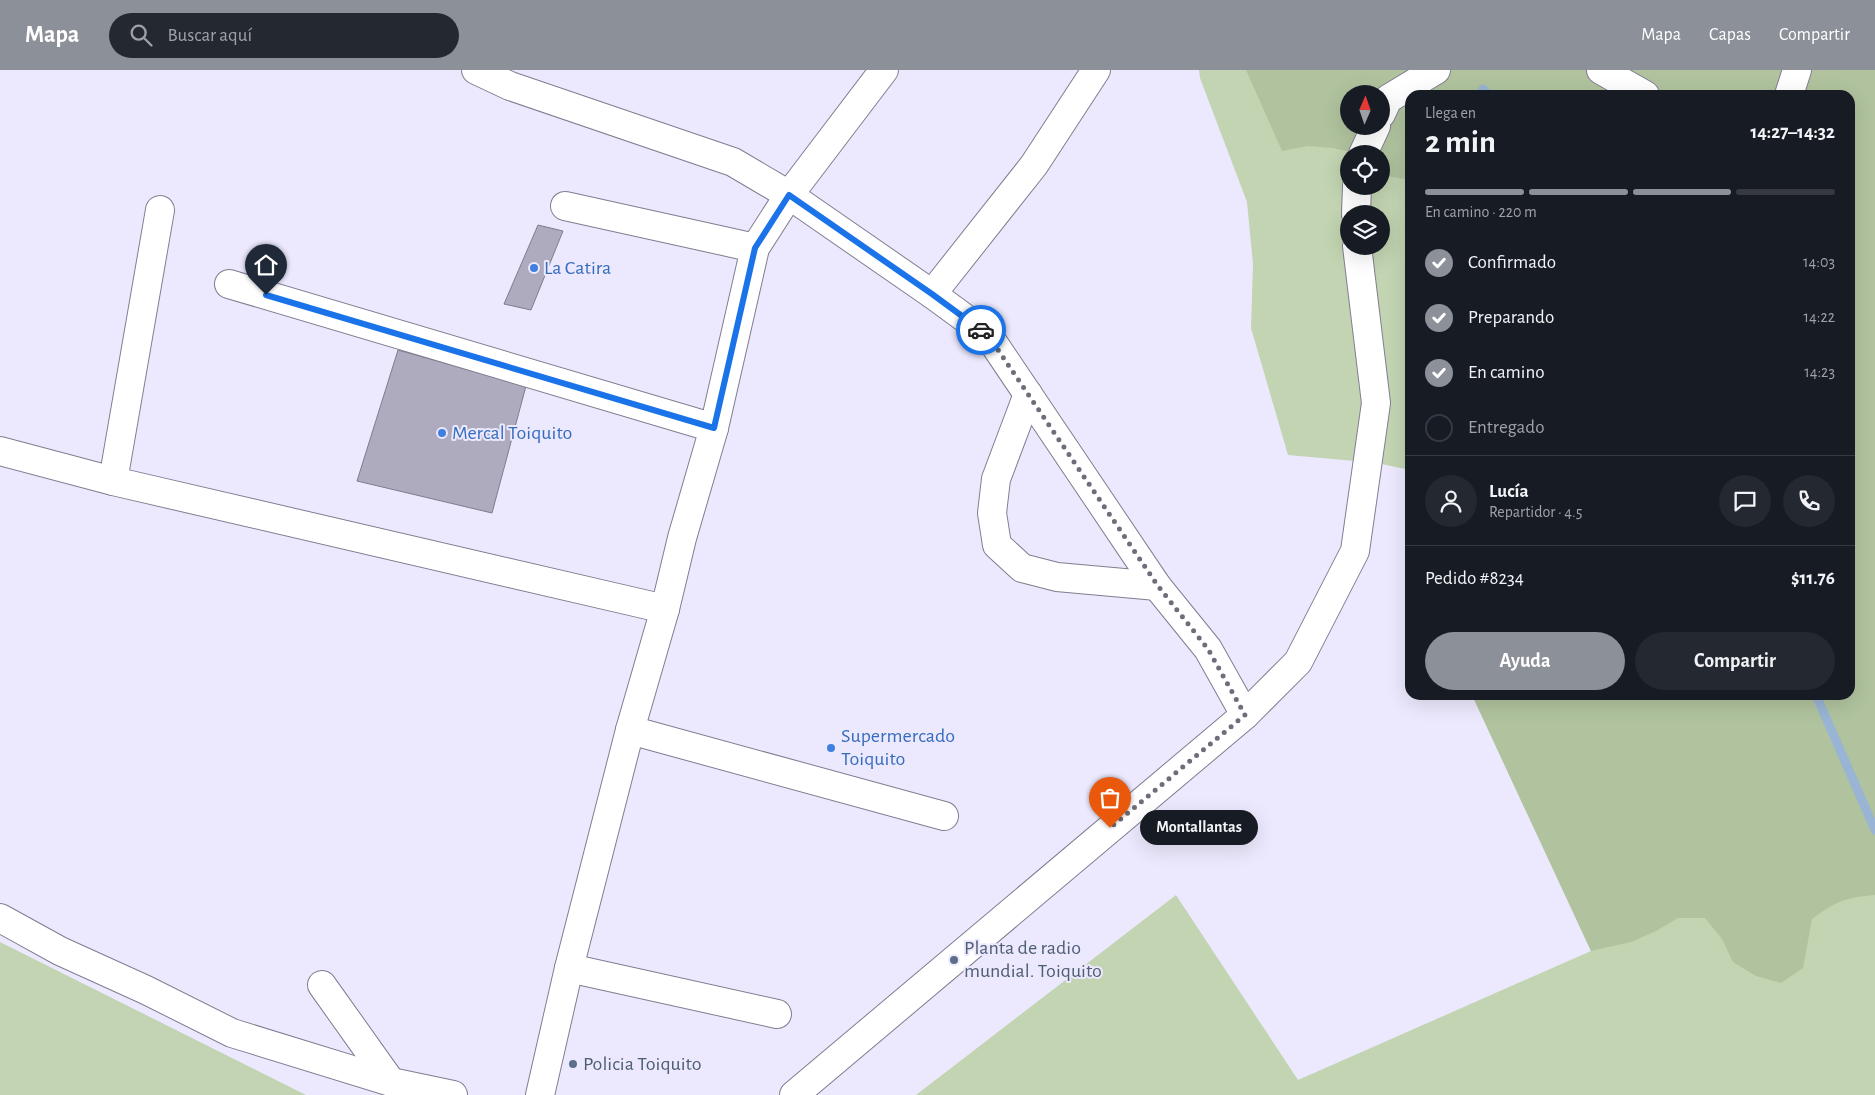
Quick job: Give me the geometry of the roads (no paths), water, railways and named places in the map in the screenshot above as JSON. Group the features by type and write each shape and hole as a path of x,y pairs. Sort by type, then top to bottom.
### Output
{"street":[{"path":"476,70 510,86 733,162 789,195 988,335 1158,586 1208,649 1245,715"},
{"path":"540,1095 569,968 630,730 714,428 755,248 789,195 884,70"},
{"path":"932,294 1034,165 1096,70"},
{"path":"1390,98 1436,70"},
{"path":"1601,70 1636,90"},
{"path":"1791,90 1797,70"},
{"path":"565,206 755,248"},
{"path":"113,481 160,210"},
{"path":"794,1095 1245,715 1298,662 1355,551 1376,403 1358,255"},
{"path":"229,284 714,428"},
{"path":"1028,394 996,479 992,512 997,545 1022,568 1057,577 1158,586"},
{"path":"0,451 113,481 665,609"},
{"path":"630,730 944,816"},
{"path":"0,918 60,951 146,990 232,1033 391,1082 453,1095"},
{"path":"569,968 777,1014"},
{"path":"322,985 391,1082"}],"waterway":[{"path":"1818,700 1875,830"}],"place":[{"name":"La Catira","path":"534,268"},
{"name":"Mercal Toiquito","path":"442,433"},
{"name":"Supermercado Toiquito","path":"831,748"},
{"name":"Montallantas","path":"1110,828"},
{"name":"Planta de radio mundial. Toiquito","path":"954,960"},
{"name":"Policia Toiquito","path":"573,1064"}]}
